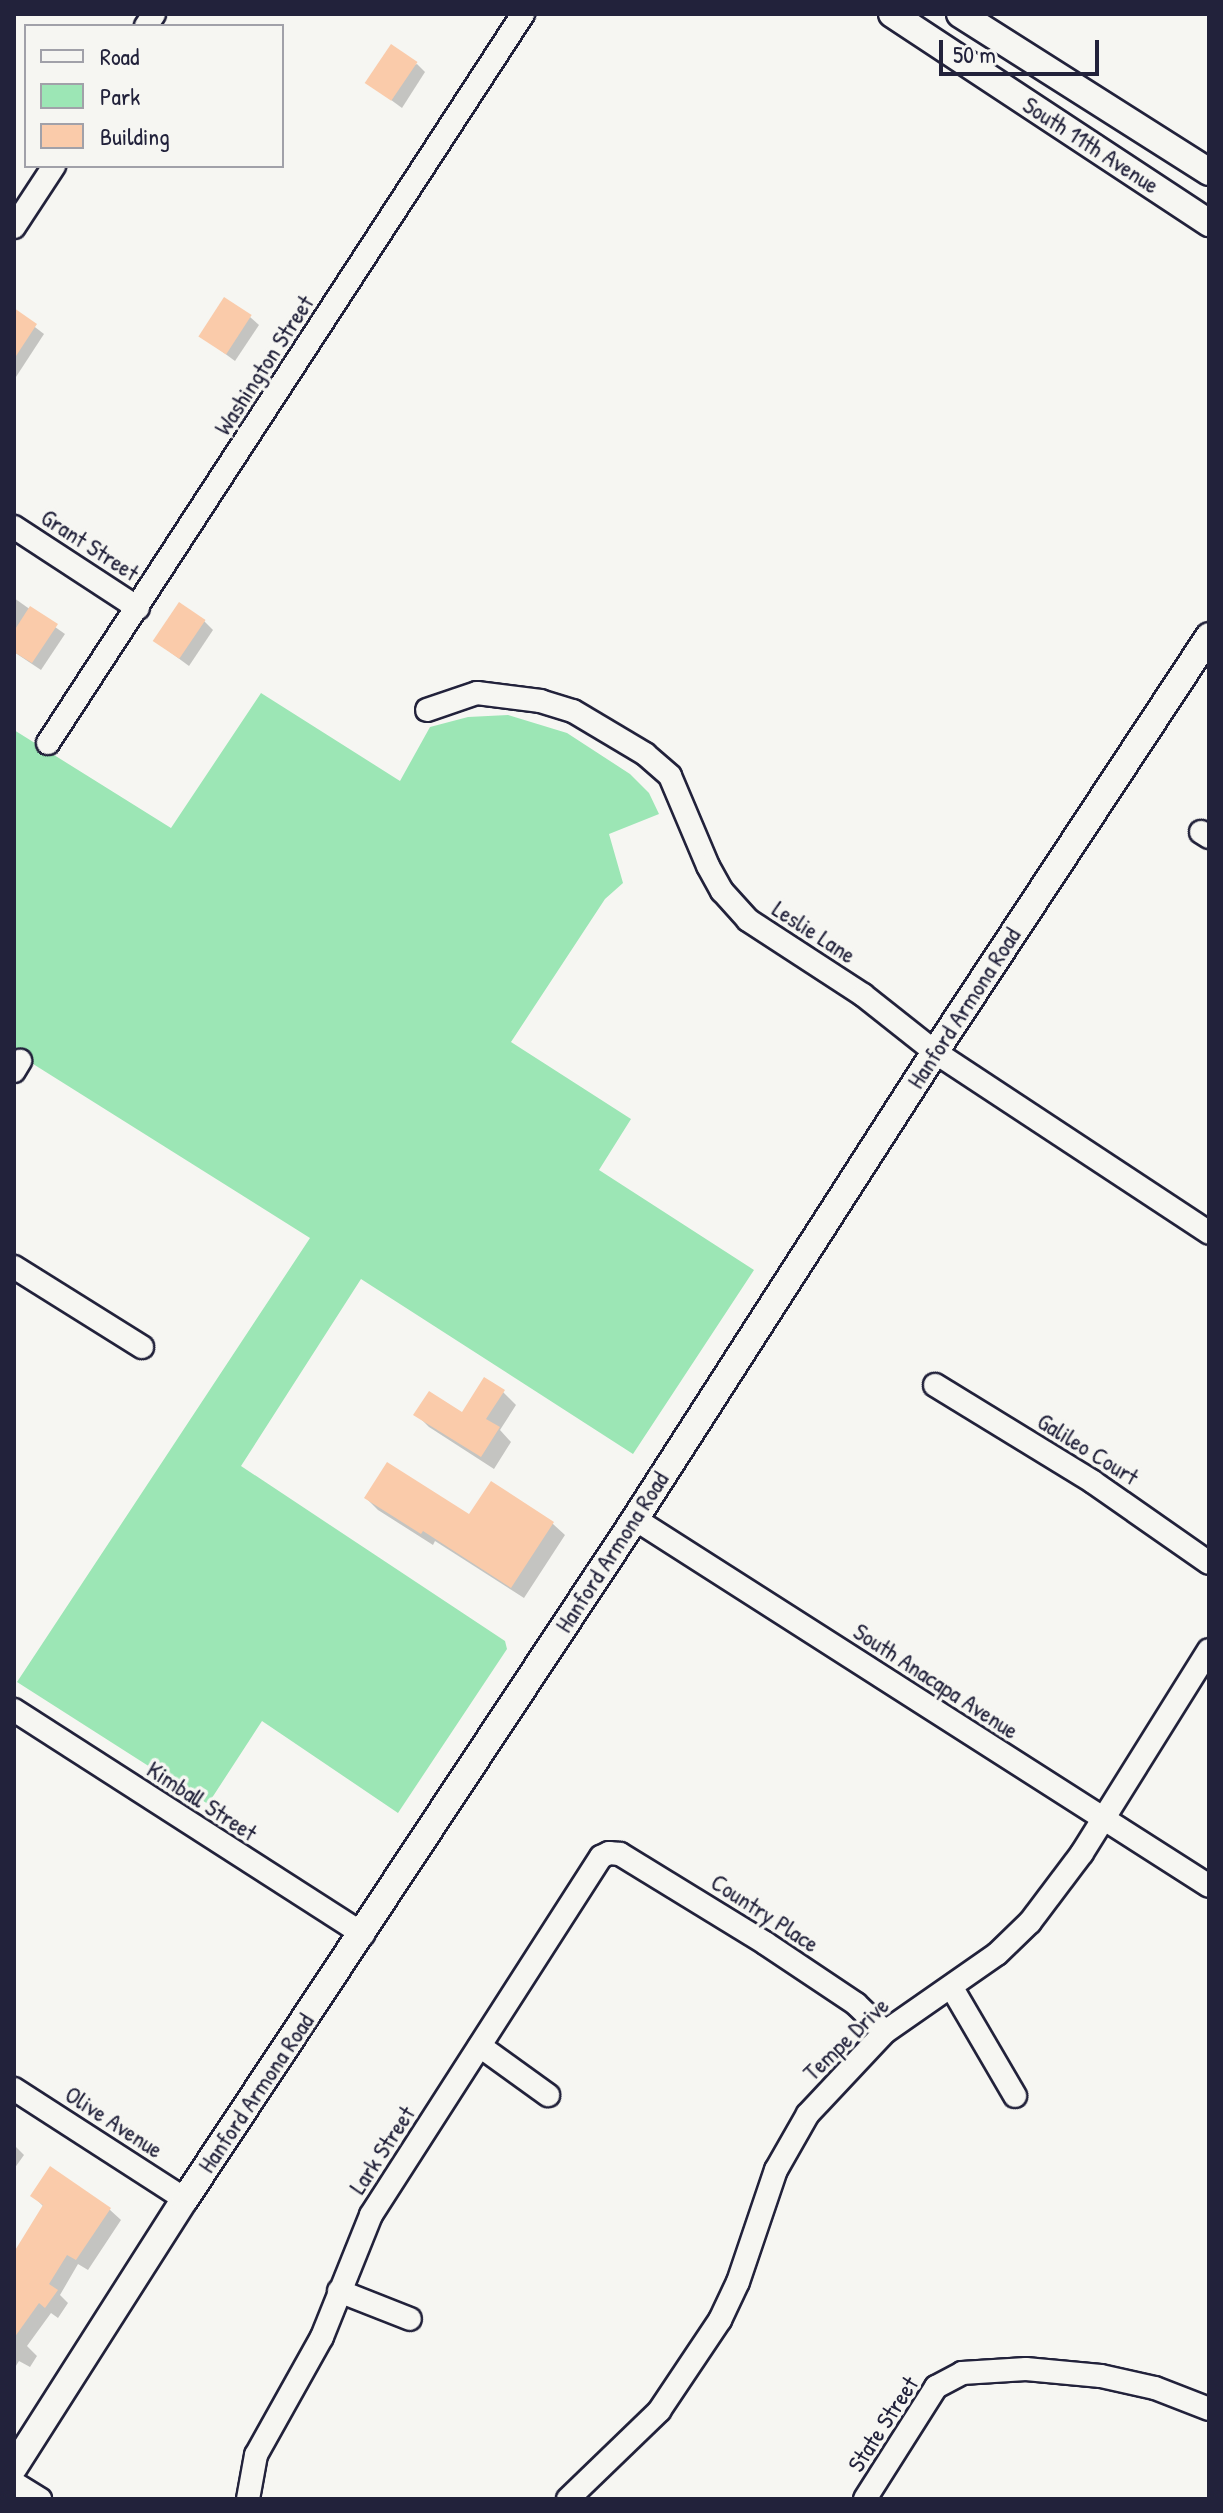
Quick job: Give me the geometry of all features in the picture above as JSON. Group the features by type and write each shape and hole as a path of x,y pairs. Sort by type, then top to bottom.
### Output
{"main road":[{"name":"South 11th Avenue","path":"892,14 1209,223"},
{"name":"South 11th Avenue","path":"960,14 1209,172"},
{"name":"Hanford Armona Road","path":"14,2467 185,2199 635,1519 935,1052 1209,636"}],"street":[{"name":"Washington Street","path":"48,743 523,14"},
{"path":"14,227 53,168"},
{"name":"Grant Street","path":"14,527 138,608"},
{"name":"Leslie Lane","path":"427,710 477,693 540,701 573,711 645,754 670,776 708,866 722,891 748,920 863,995 935,1052 1209,1233"},
{"path":"14,1267 142,1347"},
{"name":"Galileo Court","path":"935,1385 1093,1482 1209,1563"},
{"name":"South Anacapa Avenue","path":"635,1519 1209,1886"},
{"name":"Tempe Drive","path":"568,2499 669,2398 720,2320 738,2282 776,2170 794,2136 848,2067 885,2032 997,1954 1030,1922 1082,1853 1209,1650"},
{"name":"Kimball Street","path":"14,1710 363,1934"},
{"name":"Country Place","path":"609,1853 620,1854 765,1943 856,2004 885,2032"},
{"name":"Lark Street","path":"248,2499 256,2455 322,2337 371,2215 601,1857 609,1853"},
{"path":"952,1988 1015,2096"},
{"path":"480,2046 548,2095"},
{"name":"Olive Avenue","path":"14,2089 185,2199"},
{"path":"339,2291 410,2319"},
{"name":"State Street","path":"865,2499 936,2387 946,2379 983,2371 1051,2370 1155,2388 1209,2409"},
{"path":"14,2483 40,2499"}],"green space":[{"path":"261,693 400,781 430,727 468,717 508,715 567,733 630,774 649,793 659,814 609,834 623,883 605,899 511,1042 631,1119 599,1170 754,1270 633,1454 361,1279 241,1466 505,1641 507,1649 398,1813 262,1721 208,1804 17,1682 310,1238 14,1052 14,730 171,828"}],"building":[{"path":"391,44 418,62 391,101 365,83"},
{"path":"224,297 252,315 226,354 198,336"},
{"path":"14,308 37,324 14,359"},
{"path":"179,602 206,620 179,659 153,641"},
{"path":"30,606 58,624 32,663 14,652 14,631"},
{"path":"484,1377 505,1390 486,1419 500,1427 481,1457 413,1415 429,1391 462,1412"},
{"path":"387,1462 469,1514 491,1481 554,1522 511,1588 423,1531 421,1534 364,1498"},
{"path":"50,2166 111,2208 76,2260 67,2255 49,2284 58,2290 45,2308 39,2303 14,2338 14,2252 43,2205 30,2196"}]}
